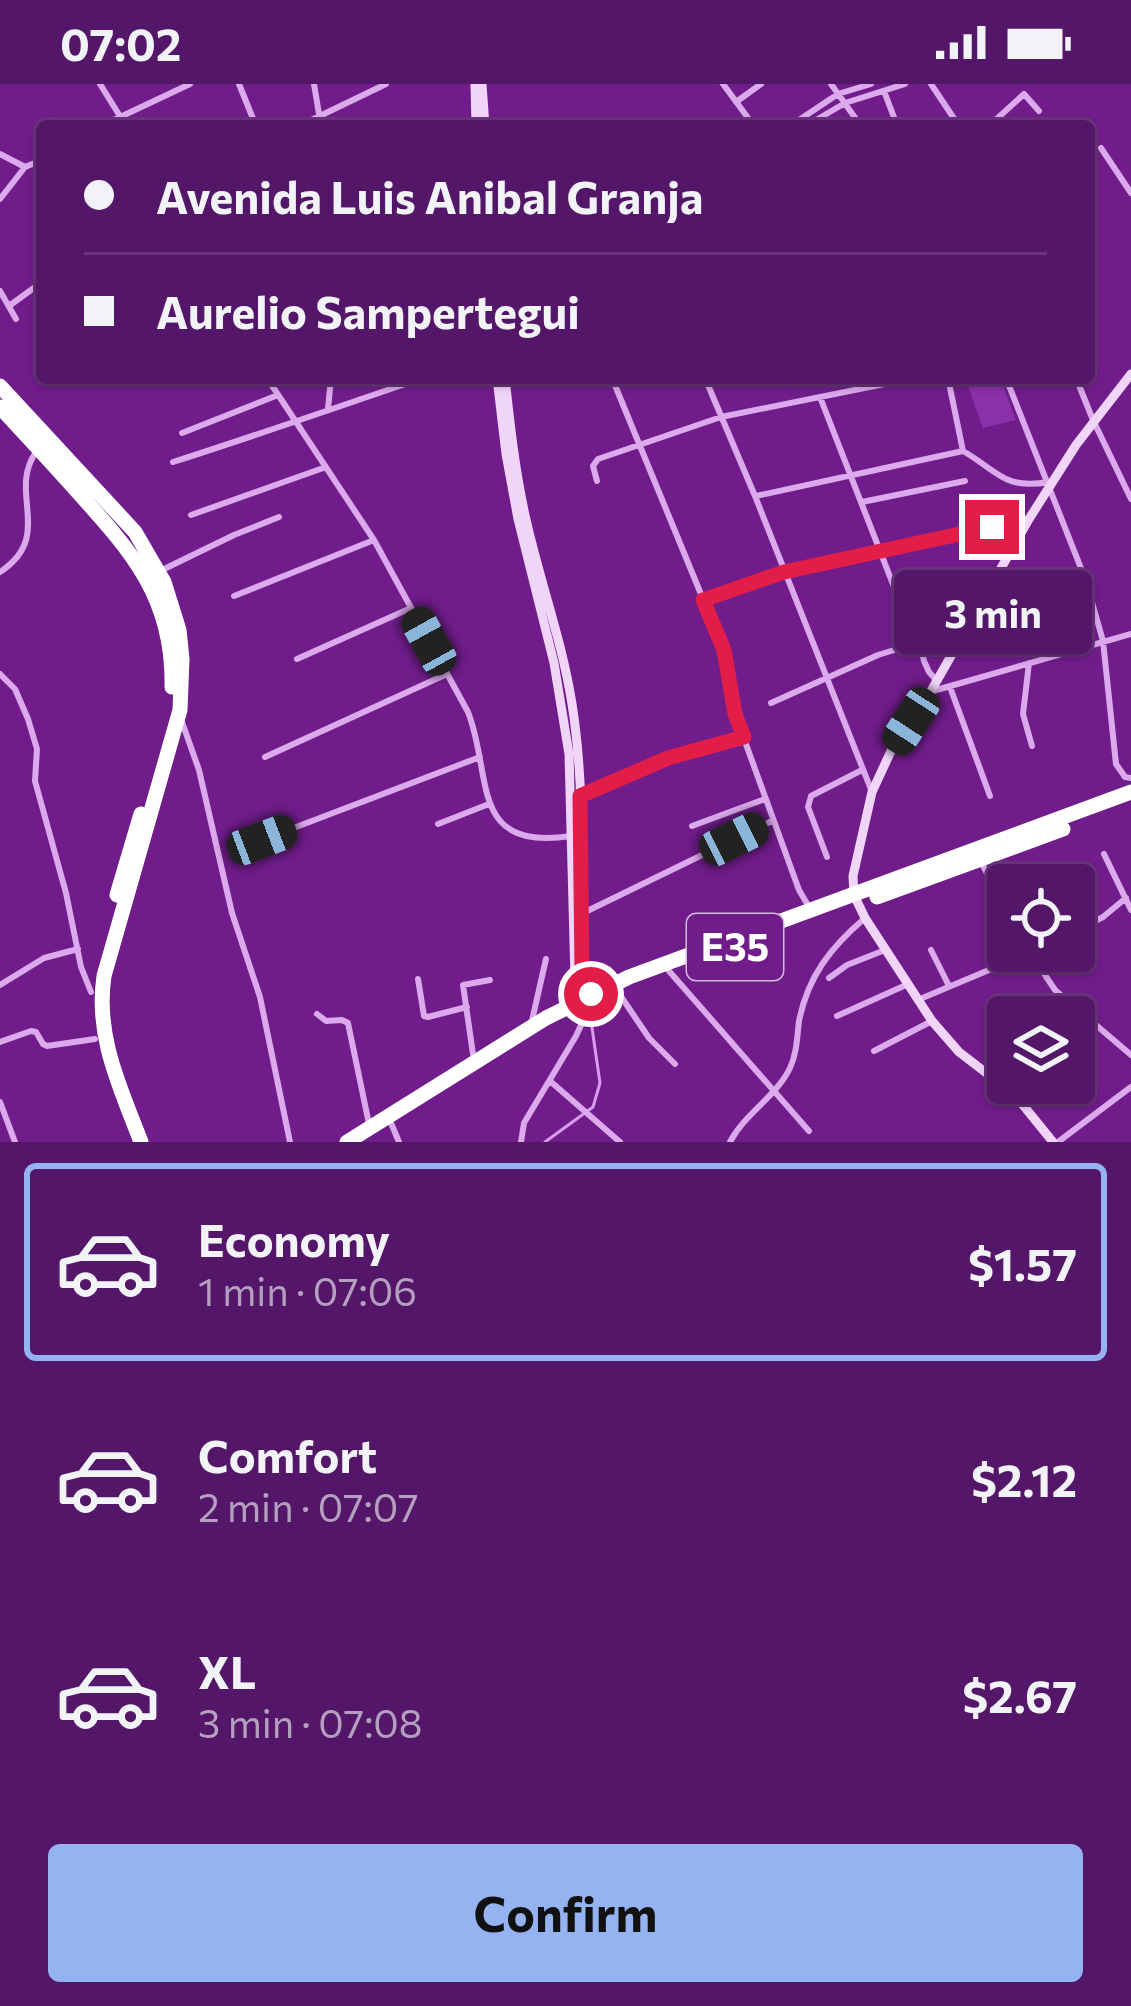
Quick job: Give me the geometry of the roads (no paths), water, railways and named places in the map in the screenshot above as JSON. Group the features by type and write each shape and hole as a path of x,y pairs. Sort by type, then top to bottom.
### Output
{"highway":[{"path":"0,386 126,521 159,572 174,607 182,689 179,715 101,995 108,1053 136,1142"},
{"path":"0,406 133,554 154,590 170,644 169,721 91,992 94,1039 136,1142"},
{"name":"E35","path":"366,1135 530,1028 581,1002 682,957 812,910 859,906 1131,792"},
{"name":"E35","path":"346,1142 391,1123 581,1002 859,906 1131,803"}],"main road":[{"path":"476,120 478,84"},
{"path":"478,84 484,120"},
{"path":"987,1074 959,1052 906,985 859,906 853,877 872,792 891,751 934,686 1049,484 1131,374"},
{"path":"501,384 506,454 554,664 569,754 581,914 581,1002"},
{"path":"502,384 525,517 573,707 580,796 574,979 581,1002"},
{"path":"1023,1104 1055,1142"}],"street":[{"path":"100,84 123,120"},
{"path":"112,120 190,84"},
{"path":"239,84 254,120"},
{"path":"314,84 321,120"},
{"path":"323,120 386,84"},
{"path":"723,84 750,120"},
{"path":"736,102 760,84"},
{"path":"831,84 857,120"},
{"path":"799,120 838,94 871,84"},
{"path":"816,120 845,103 905,84"},
{"path":"931,84 955,120"},
{"path":"884,91 895,120"},
{"path":"996,120 1024,94 1039,111"},
{"path":"1101,148 1131,193"},
{"path":"0,154 25,167"},
{"path":"0,199 25,167 36,162"},
{"path":"9,306 36,286"},
{"path":"0,291 16,319"},
{"path":"271,384 374,540 447,674 472,724 483,784 499,820 534,838 576,835"},
{"path":"328,409 330,384"},
{"path":"173,462 405,384"},
{"path":"615,384 724,650 735,714 800,890 812,910"},
{"path":"707,384 872,792"},
{"path":"597,481 593,466 598,459 721,417 884,384"},
{"path":"949,384 963,451 1003,478 1025,486 1049,484"},
{"path":"1008,384 1086,581 1103,641 1116,764 1131,778"},
{"path":"1078,384 1131,499"},
{"path":"182,433 278,395"},
{"path":"820,397 934,686 950,686 1131,634"},
{"path":"0,572 21,556 27,541 28,465 38,449"},
{"path":"755,496 963,451"},
{"path":"191,515 326,466"},
{"path":"862,502 965,481"},
{"path":"159,572 279,517"},
{"path":"703,600 784,572 1029,519"},
{"path":"234,596 374,540"},
{"path":"969,624 1058,599"},
{"path":"297,659 411,608"},
{"path":"771,703 878,655 920,642"},
{"path":"1029,663 1023,714 1032,746"},
{"path":"0,674 15,689 33,734 35,781 91,992"},
{"path":"265,758 447,674"},
{"path":"950,686 990,796"},
{"path":"179,715 190,740 232,913 260,997 290,1142"},
{"path":"580,796 668,758 744,737"},
{"path":"262,840 480,757"},
{"path":"827,857 808,801 862,770"},
{"path":"692,826 765,799"},
{"path":"438,824 489,804"},
{"path":"581,914 773,820"},
{"path":"1104,854 1131,910"},
{"path":"980,861 987,874"},
{"path":"1095,920 1126,898"},
{"path":"730,1142 775,1092 794,1059 806,991 859,906"},
{"path":"0,985 44,958 78,949"},
{"path":"829,978 885,950"},
{"path":"931,950 949,986"},
{"path":"530,1028 546,959"},
{"path":"669,970 809,1131"},
{"path":"917,1000 987,970"},
{"path":"1043,972 1054,990 1131,1055"},
{"path":"418,980 424,1016 467,1007"},
{"path":"474,1063 463,985 490,980"},
{"path":"837,1016 906,985"},
{"path":"618,992 649,1038 675,1064"},
{"path":"521,1142 524,1123 582,1023 581,1002"},
{"path":"316,1014 326,1021 348,1023 366,1135"},
{"path":"874,1051 932,1021"},
{"path":"0,1042 31,1030 47,1046 94,1039"},
{"path":"550,1081 620,1142"},
{"path":"1055,1142 1131,1087"},
{"path":"0,1102 15,1142"},
{"path":"391,1123 399,1142"}],"waterway":[{"path":"545,1142 593,1107 600,1083 590,1014"}]}
